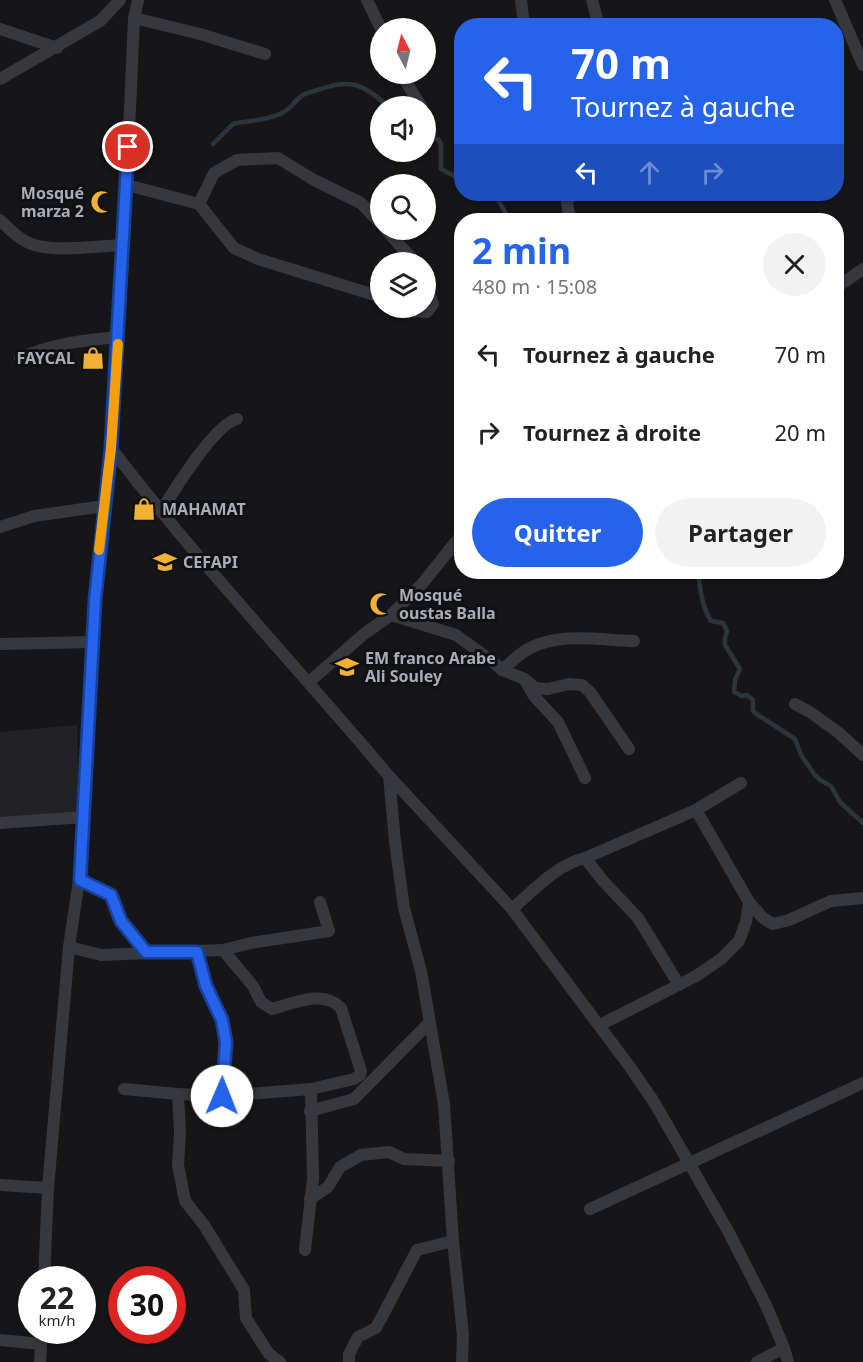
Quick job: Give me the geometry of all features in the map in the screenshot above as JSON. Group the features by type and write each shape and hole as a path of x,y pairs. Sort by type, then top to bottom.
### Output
{"street":[{"path":"0,79 100,21 120,0"},
{"path":"45,1266 48,1188 69,947 80,880 93,642 111,448 124,245 134,18 138,0"},
{"path":"367,0 376,18"},
{"path":"521,0 523,18"},
{"path":"592,0 597,18"},
{"path":"835,0 843,18"},
{"path":"134,18 200,34 266,54"},
{"path":"844,21 863,65"},
{"path":"0,29 57,48"},
{"path":"199,204 214,173 237,160 278,158 314,180 361,203 370,212"},
{"path":"127,185 199,204 234,248 292,271 370,294"},
{"path":"0,220 22,239 35,245 59,247 124,245"},
{"path":"395,240 406,252"},
{"path":"844,282 863,268"},
{"path":"20,358 67,342 118,337"},
{"path":"162,512 210,441 231,421 237,419"},
{"path":"111,448 262,632 309,682 389,776 512,909 600,1024 654,1102 689,1163 766,1305 788,1362"},
{"path":"0,527 34,516 104,506"},
{"path":"309,682 364,634 391,615 422,584 454,544"},
{"path":"391,615 456,635 502,670 525,680 536,688 549,689 569,684 582,685 590,692 629,749"},
{"path":"502,670 526,650 545,642 568,638 634,641"},
{"path":"0,644 93,642"},
{"path":"525,680 534,696 558,722 585,777"},
{"path":"795,704 839,733 863,755"},
{"path":"389,776 404,908 420,971 444,1104 453,1241 463,1335 462,1362"},
{"path":"512,909 572,861 585,858 696,810 741,783"},
{"path":"696,810 749,902 763,918 773,924 789,920 831,901 863,898"},
{"path":"0,823 84,817"},
{"path":"585,858 638,918 679,985"},
{"path":"80,880 111,895 121,921 146,952"},
{"path":"69,947 101,955 197,952 223,950 251,943 329,931 320,902"},
{"path":"600,1024 679,985 721,960 739,941 746,922 749,902"},
{"path":"124,1089 222,1096 311,1089 354,1079 360,1075 361,1066 341,1008 335,1001 321,997 272,1009 261,1002 253,986 223,950"},
{"path":"197,952 206,986 222,1020 226,1042 222,1096"},
{"path":"310,1111 354,1099 429,1023"},
{"path":"590,1209 863,1083"},
{"path":"305,1250 313,1179 311,1089"},
{"path":"178,1094 180,1132 178,1165 185,1201 204,1226 244,1290 246,1318 269,1354 280,1362"},
{"path":"310,1199 328,1187 340,1167 361,1155 389,1152 404,1159 449,1161"},
{"path":"0,1185 48,1188"},
{"path":"349,1362 349,1354 358,1336 376,1328 417,1250 453,1241"},
{"path":"0,1340 18,1342"},
{"path":"40,1362 41,1344"},
{"path":"757,1362 784,1348"}],"shaded area":[{"path":"77,725 79,814 0,819 0,732"}],"waterway":[{"path":"213,144 233,124 276,116 310,92 349,84 365,88 375,96"},
{"path":"436,139 441,144 441,169 454,176"},
{"path":"499,201 505,213"},
{"path":"699,579 705,610 711,621 723,623 727,631 725,645 740,669 735,680 734,692 742,696 747,695 753,700 755,713 795,739 801,755 814,774 831,786 840,802 863,823"}],"slow traffic":[{"path":"99,550 111,448 118,344"}],"place":[{"name":"Mosqué marza 2","path":"102,202"},
{"name":"FAYCAL","path":"93,358"},
{"name":"MAHAMAT","path":"144,509"},
{"name":"CEFAPI","path":"165,562"},
{"name":"Mosqué oustas Balla","path":"381,604"},
{"name":"EM franco Arabe Ali Souley","path":"347,667"}],"route":[{"path":"128,147 111,448 95,600 80,880 111,895 121,921 146,952 197,952 206,986 222,1020 226,1042 222,1096"}]}
